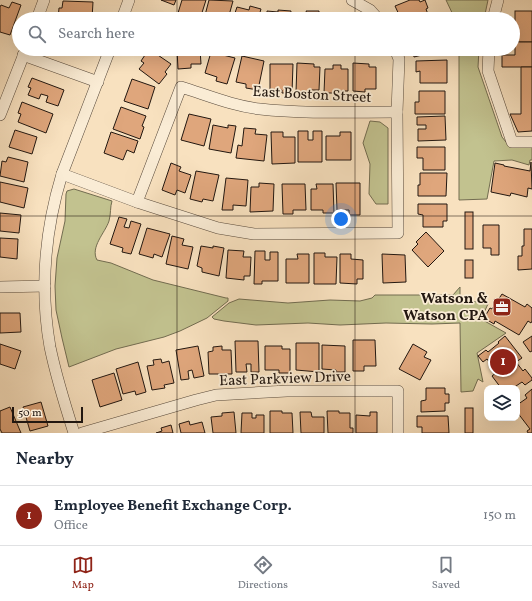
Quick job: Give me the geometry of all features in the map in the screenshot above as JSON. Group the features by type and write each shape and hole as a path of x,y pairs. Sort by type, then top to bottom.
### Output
{"street":[{"path":"40,12 44,0"},
{"path":"125,12 129,0"},
{"path":"352,0 372,12"},
{"path":"495,12 498,0"},
{"path":"0,112 22,56"},
{"path":"34,56 98,82"},
{"path":"74,433 50,347 45,286 48,235 62,174 107,56"},
{"path":"62,174 137,202 218,228 254,234 398,233 398,56"},
{"path":"489,56 488,71 512,142 532,142"},
{"name":"East Boston Street","path":"137,202 181,87 228,102 259,109 294,111 397,112"},
{"path":"0,286 45,286"},
{"name":"East Parkview Drive","path":"82,433 216,395 287,391 398,391 398,433"}],"green space":[{"path":"446,0 488,0 485,12 452,12"},
{"path":"459,56 479,56 478,67 502,137 510,147 532,147 532,160 530,160 529,165 512,160 494,161 487,199 459,200"},
{"path":"370,121 380,122 388,128 388,204 376,204 369,194 370,164 363,143"},
{"path":"74,189 112,201 109,221 95,250 97,260 111,263 153,280 228,298 228,301 207,318 180,331 164,337 116,349 69,367 56,310 55,286 57,258 65,221 66,194 67,191"},
{"path":"460,287 460,299 488,304 481,319 506,333 477,353 483,382 478,379 473,391 461,392 460,323 386,323 340,325 308,323 256,325 224,321 214,319 212,317 229,303 239,299 288,303 330,300 360,301 372,298 375,295 453,295"}],"building":[{"path":"161,0 176,0 174,5"},
{"path":"182,0 206,0 202,12 178,12"},
{"path":"209,0 233,1 230,12 206,12"},
{"path":"410,0 419,0 420,2 425,0 428,8 426,9 427,12 398,12 395,6"},
{"path":"63,1 93,2 92,12 59,12 59,8 62,8"},
{"path":"12,2 21,5 18,12 12,12 12,30 10,35 0,32 0,7 1,5 9,8"},
{"path":"250,6 261,9 260,12 235,12 237,7 249,10"},
{"path":"278,10 291,11 291,12 278,12"},
{"path":"306,11 319,11 319,12"},
{"path":"532,11 532,42 520,42 520,12 515,12"},
{"path":"520,42 532,42 532,67 502,67 502,56 520,56"},
{"path":"144,56 159,56 171,64 165,72 167,74 159,84 139,69 144,63 141,61"},
{"path":"177,56 200,56 201,64 191,64 191,68 178,69"},
{"path":"210,56 227,56 235,58 227,84 216,81 217,77 205,73"},
{"path":"242,56 264,61 258,90 246,88 246,84 236,82"},
{"path":"447,60 447,83 420,83 420,71 416,72 416,61"},
{"path":"297,63 314,64 314,67 320,67 319,90 296,92"},
{"path":"353,63 369,64 369,67 376,67 376,89 365,89 365,92 353,91"},
{"path":"270,64 293,64 292,93 282,93 282,90 270,89"},
{"path":"333,65 341,65 341,69 348,69 348,91 324,93 325,69 333,69"},
{"path":"521,67 532,67 532,131 518,132 510,114 521,114"},
{"path":"32,78 64,90 58,106 46,102 48,96 41,94 39,99 28,95 31,88 28,87"},
{"path":"132,79 155,87 148,109 124,101"},
{"path":"419,91 445,91 445,114 415,114 415,102 419,102"},
{"path":"22,102 53,114 46,133 18,122 21,114 18,113"},
{"path":"121,107 146,116 142,126 144,127 140,139 113,129"},
{"path":"189,114 211,119 204,146 181,140"},
{"path":"445,116 446,140 418,141 418,129 426,129 426,125 417,125 417,117"},
{"path":"213,125 228,128 228,125 236,126 231,153 209,149"},
{"path":"244,128 256,129 255,134 267,135 264,161 236,158 238,145 242,146"},
{"path":"15,130 37,137 32,154 9,147"},
{"path":"298,131 308,131 308,140 313,140 313,131 322,131 322,162 298,162"},
{"path":"111,132 138,141 134,153 127,150 123,160 104,153"},
{"path":"271,132 283,132 283,137 295,137 295,163 272,164"},
{"path":"340,132 351,132 351,160 326,160 326,136 340,136"},
{"path":"417,147 445,147 445,170 423,170 423,158 417,158"},
{"path":"8,157 28,162 24,182 0,176 2,161 6,162"},
{"path":"531,162 532,189 528,188 527,197 511,193 510,196 491,192 495,163 530,171"},
{"path":"171,163 181,167 179,171 191,175 185,193 177,190 175,195 162,190"},
{"path":"196,171 219,175 213,201 203,199 202,202 190,199"},
{"path":"420,173 447,173 446,196 418,196"},
{"path":"226,178 248,180 246,206 233,205 233,210 222,210"},
{"path":"0,182 28,188 24,208 0,202"},
{"path":"259,183 274,184 273,211 250,212 251,187 259,187"},
{"path":"336,183 360,183 360,215 349,215 349,210 337,210"},
{"path":"282,184 305,184 306,210 293,210 293,214 283,214"},
{"path":"316,184 333,184 334,213 323,213 323,210 311,210 311,189 317,189"},
{"path":"418,204 447,204 447,221 443,221 443,227 423,227 423,215 418,214"},
{"path":"465,212 473,212 473,249 465,249"},
{"path":"0,213 21,215 19,233 0,231"},
{"path":"119,217 127,219 124,227 129,228 131,221 141,224 131,254 122,252 123,248 110,244"},
{"path":"483,225 499,225 499,255 491,255 491,248 483,248"},
{"path":"147,228 170,234 162,257 154,254 153,258 139,254"},
{"path":"524,229 532,229 532,269 518,270 518,256 522,256 522,246 524,246"},
{"path":"426,232 444,251 428,267 412,250 418,244 416,242"},
{"path":"172,236 184,239 182,245 193,247 188,269 166,264"},
{"path":"0,238 18,239 17,259 0,257"},
{"path":"201,246 224,248 219,276 202,272 202,268 197,266"},
{"path":"228,250 244,251 243,257 251,257 250,276 244,276 244,280 226,278"},
{"path":"255,251 265,251 265,260 270,260 270,252 278,252 278,281 262,281 262,284 254,284"},
{"path":"314,253 325,253 325,257 337,257 336,284 314,284"},
{"path":"297,254 309,254 309,283 286,283 286,259 298,259"},
{"path":"340,254 351,254 351,259 363,260 363,279 357,279 357,284 340,283"},
{"path":"382,254 405,255 406,282 383,283"},
{"path":"465,260 473,260 473,278 465,278"},
{"path":"502,294 525,307 527,304 532,308 532,321 531,323 528,321 519,335 495,321 494,324 484,318"},
{"path":"0,313 20,313 21,332 0,333"},
{"path":"505,336 522,358 516,362 523,371 525,369 532,380 525,385 522,382 518,385 499,385 492,376 497,372 487,359 483,362 478,356 486,350 488,352 499,343 498,342"},
{"path":"532,336 532,351 530,352 523,342"},
{"path":"353,340 375,340 376,366 364,366 364,371 353,371"},
{"path":"235,341 258,341 259,372 251,372 251,364 246,364 247,372 236,372"},
{"path":"296,343 319,343 319,372 296,370"},
{"path":"0,344 21,351 15,369 0,364"},
{"path":"413,344 427,352 424,357 431,360 420,380 399,369"},
{"path":"322,345 345,346 345,372 322,369"},
{"path":"198,346 204,376 194,378 192,370 188,371 189,379 181,380 176,350"},
{"path":"222,346 222,350 231,350 232,374 209,374 208,352 213,351 213,347"},
{"path":"265,346 282,346 282,349 290,349 290,373 279,373 279,370 265,370"},
{"path":"161,359 162,363 169,361 174,383 164,385 165,388 152,390 147,366 154,365 153,360"},
{"path":"138,362 146,392 136,395 135,391 123,394 116,369"},
{"path":"114,373 122,400 100,407 92,380"},
{"path":"426,388 445,388 445,394 449,394 449,403 445,403 445,411 421,412 421,401 426,400"},
{"path":"532,389 532,433 528,433 527,431 530,429 520,416 520,403 527,398 525,395"},
{"path":"41,402 48,426 30,431 23,407"},
{"path":"10,407 21,433 2,433 0,429 0,411"},
{"path":"465,408 473,408 473,433 465,433"},
{"path":"270,411 292,413 293,433 270,433"},
{"path":"327,411 350,413 350,428 353,428 353,433 328,433"},
{"path":"234,412 236,433 213,433 211,417 222,416 222,413"},
{"path":"300,412 311,412 312,417 324,417 324,433 301,433"},
{"path":"370,412 377,412 377,433 356,433 356,415 370,416"},
{"path":"242,413 252,413 252,418 256,418 256,415 264,415 264,433 241,433"},
{"path":"417,416 448,416 449,433 422,433 422,427 417,427"},
{"path":"189,421 190,425 202,422 205,433 181,433 179,424"},
{"path":"171,425 173,433 156,433 162,431 161,428"}],"place":[{"name":"Watson & Watson CPA","path":"502,307"},
{"name":"Employee Benefit Exchange Corp.","path":"503,362"}]}
